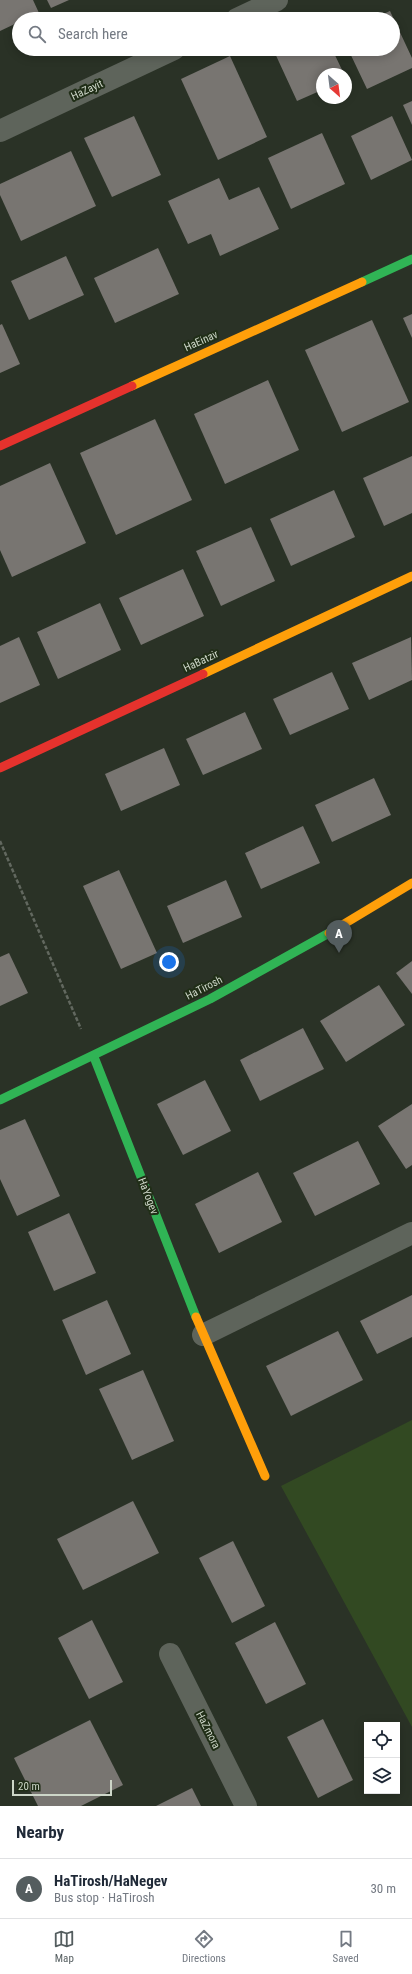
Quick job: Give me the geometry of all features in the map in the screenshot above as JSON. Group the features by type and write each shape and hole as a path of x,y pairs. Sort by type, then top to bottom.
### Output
{"street":[{"path":"252,12 277,0"},
{"name":"HaZayit","path":"0,131 159,56"},
{"name":"HaEinav","path":"0,446 412,259"},
{"name":"HaBatzir","path":"0,768 412,576"},
{"name":"HaTirosh","path":"0,1100 94,1057 259,974 354,921 412,883"},
{"name":"HaYogev","path":"94,1057 203,1335 265,1476"},
{"path":"203,1335 412,1233"},
{"name":"HaZmora","path":"170,1654 246,1806"}],"path":[{"path":"0,841 94,1057"}],"green space":[{"path":"412,1420 412,1727 281,1486"}],"building":[{"path":"0,0 33,0 39,12 12,12 12,25 0,31"},
{"path":"47,0 69,0 51,8"},
{"path":"400,32 412,58 412,68 367,89 351,56 400,56"},
{"path":"230,56 267,137 218,160 181,79"},
{"path":"276,56 335,56 341,68 316,68 316,93 297,101"},
{"path":"412,101 412,125 403,105"},
{"path":"134,116 161,175 112,197 84,138"},
{"path":"392,116 412,160 371,180 351,136"},
{"path":"322,133 345,184 291,209 268,158"},
{"path":"71,151 96,206 21,241 0,195 0,184"},
{"path":"219,178 229,200 259,187 279,229 220,256 211,234 188,244 168,201"},
{"path":"158,248 179,294 115,323 94,278"},
{"path":"66,256 84,295 29,320 11,281"},
{"path":"412,314 412,338 403,318"},
{"path":"372,320 409,402 342,432 305,350"},
{"path":"2,324 20,364 0,373 0,325"},
{"path":"268,380 299,450 225,484 194,414"},
{"path":"155,419 192,500 116,535 80,453"},
{"path":"412,456 412,513 384,526 363,478"},
{"path":"50,463 86,543 12,577 0,550 0,486"},
{"path":"334,490 355,537 291,566 270,519"},
{"path":"251,527 275,581 221,606 196,551"},
{"path":"183,569 204,616 141,645 119,598"},
{"path":"100,603 121,650 58,679 37,632"},
{"path":"19,637 40,685 0,703 0,646"},
{"path":"411,637 412,680 369,700 352,663"},
{"path":"332,672 349,709 290,735 273,699"},
{"path":"245,712 262,749 203,775 186,739"},
{"path":"164,748 180,785 121,811 105,774"},
{"path":"374,778 391,815 332,842 315,805"},
{"path":"303,826 320,863 261,889 245,853"},
{"path":"119,870 157,953 121,969 83,886"},
{"path":"226,880 242,917 183,943 167,906"},
{"path":"9,953 28,993 0,1006 0,957"},
{"path":"412,961 412,994 396,973"},
{"path":"379,985 405,1025 346,1062 320,1021"},
{"path":"303,1028 324,1069 260,1101 240,1060"},
{"path":"205,1080 231,1131 183,1155 157,1104"},
{"path":"412,1104 412,1165 406,1169 378,1126"},
{"path":"25,1119 60,1196 17,1216 0,1179 0,1130"},
{"path":"358,1141 380,1184 315,1216 293,1173"},
{"path":"258,1172 282,1222 219,1253 195,1204"},
{"path":"69,1213 96,1273 54,1291 28,1232"},
{"path":"412,1295 412,1337 377,1354 360,1321"},
{"path":"107,1300 131,1354 86,1375 62,1320"},
{"path":"338,1331 363,1380 291,1416 266,1366"},
{"path":"143,1370 174,1441 132,1460 99,1389"},
{"path":"133,1501 159,1553 83,1590 57,1539"},
{"path":"233,1541 265,1606 232,1623 199,1558"},
{"path":"92,1620 123,1682 89,1699 58,1638"},
{"path":"275,1622 306,1684 266,1704 235,1643"},
{"path":"323,1719 353,1780 318,1798 287,1737"},
{"path":"90,1720 123,1785 81,1806 38,1806 14,1758"},
{"path":"192,1788 201,1806 156,1806"}],"traffic: fast":[{"path":"362,282 412,259"},
{"path":"0,1100 210,999 329,933"},
{"path":"94,1057 196,1317"}],"traffic: slow":[{"path":"132,386 362,282"},
{"path":"203,674 412,576"},
{"path":"329,933 412,883"},
{"path":"196,1317 265,1476"}],"traffic: jam":[{"path":"0,446 132,386"},
{"path":"0,768 203,674"}],"place":[{"name":"HaTirosh/HaNegev","path":"339,953"}]}
